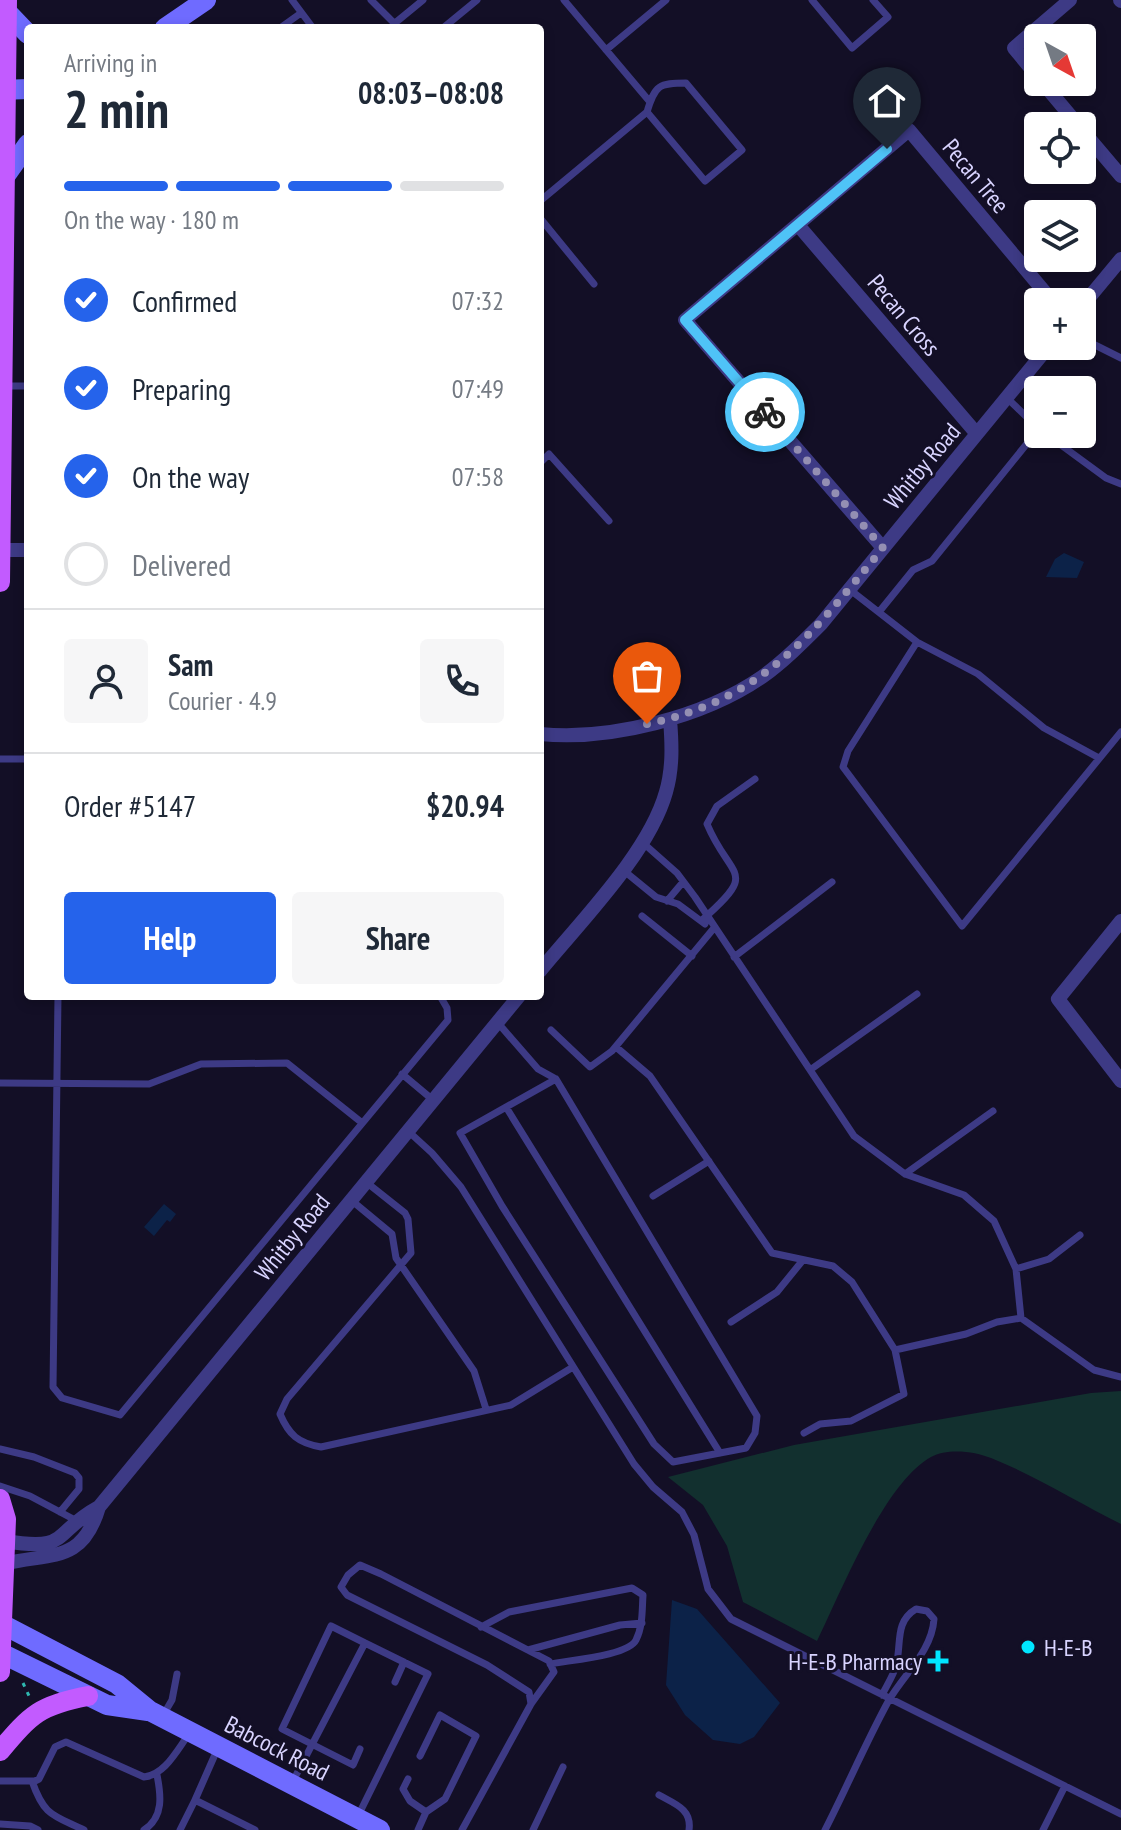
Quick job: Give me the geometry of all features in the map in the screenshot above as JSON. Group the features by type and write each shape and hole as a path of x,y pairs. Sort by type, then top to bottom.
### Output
{"main road":[{"path":"171,24 206,0"},
{"path":"5,12 24,30"},
{"path":"0,582 5,12"},
{"path":"3,90 24,89"},
{"path":"3,168 24,148"},
{"path":"0,1499 6,1519 0,1652 9,1675"},
{"name":"Babcock Road","path":"1,1624 117,1684 156,1714 380,1830"},
{"name":"Babcock Road","path":"0,1652 107,1705 156,1714"},
{"path":"0,1751 38,1711 56,1702 88,1696"}],"street":[{"path":"1042,24 1070,0"},
{"path":"1024,39 1014,48 1024,60"},
{"path":"1054,96 1067,112"},
{"name":"Pecan Tree","path":"883,548 685,320 909,130 1041,288"},
{"path":"1096,147 1121,176"},
{"name":"Pecan Cross","path":"798,225 977,434"},
{"path":"1096,289 1121,259"},
{"name":"Whitby Road","path":"544,734 578,735 670,719 708,706 761,677 821,624 1038,360"},
{"path":"1,550 24,550"},
{"path":"544,966 622,870 659,812 668,784 673,750 670,719"},
{"path":"1121,921 1058,999 1121,1081"},
{"name":"Whitby Road","path":"5,1541 50,1544 99,1507 516,1000"},
{"name":"Whitby Road","path":"4,1564 65,1553 94,1526 99,1507"}],"lane":[{"path":"292,0 310,24"},
{"path":"371,0 396,24"},
{"path":"398,24 423,0"},
{"path":"448,24 477,0"},
{"path":"564,0 650,102"},
{"path":"606,50 666,0"},
{"path":"812,0 852,48 888,17 873,0"},
{"path":"286,24 301,13"},
{"path":"544,198 647,112 653,92 665,83 686,83 742,150 705,181 647,112"},
{"path":"544,223 594,284"},
{"path":"1096,346 1121,358"},
{"path":"3,386 24,386"},
{"path":"1007,398 1024,415"},
{"path":"879,612 913,570 932,561 1024,446"},
{"path":"1065,448 1106,478 1121,484"},
{"path":"544,459 549,454 609,521"},
{"path":"849,589 917,642 978,674 1044,728 1099,758"},
{"path":"917,642 848,751 843,767 962,926 1121,732"},
{"path":"0,759 24,759"},
{"path":"704,919 729,896 737,884 735,870 713,839 707,824 717,806 755,779"},
{"path":"642,842 683,882 704,919"},
{"path":"622,870 656,897 678,904 714,928 854,1136 905,1174 964,1195 994,1221 1016,1269 1021,1318"},
{"path":"667,901 683,882"},
{"path":"734,957 832,882"},
{"path":"642,916 692,956"},
{"path":"551,1030 590,1067 616,1047 714,928"},
{"path":"810,1070 917,994"},
{"path":"58,1000 53,1387 62,1398 120,1415 448,1020 442,1000"},
{"path":"498,1023 538,1069 556,1079 757,1416 755,1433 746,1448 673,1462 654,1444 502,1206 460,1133 556,1079"},
{"path":"616,1047 650,1076 772,1253 833,1266 852,1282 895,1350 904,1394 851,1421 820,1424 804,1433"},
{"path":"0,1083 149,1084 201,1064 287,1063 361,1122"},
{"path":"402,1074 433,1100"},
{"path":"506,1107 720,1453"},
{"path":"905,1174 993,1111"},
{"path":"408,1131 461,1187 634,1464 653,1487 682,1512 694,1535 708,1589 731,1619 1121,1814"},
{"path":"653,1196 709,1161"},
{"path":"366,1182 405,1213 411,1253 287,1399 280,1414 288,1432 303,1444 321,1447 511,1405 573,1367"},
{"path":"351,1200 392,1234 396,1258 474,1371 486,1409"},
{"path":"392,1234 409,1228"},
{"path":"1016,1269 1049,1259 1080,1235"},
{"path":"731,1322 777,1292 803,1260"},
{"path":"895,1350 1021,1318 1094,1370 1121,1377"},
{"path":"0,1449 34,1457 75,1473 79,1478 79,1489 60,1512"},
{"path":"0,1486 30,1496 77,1521"},
{"path":"462,1830 531,1704 554,1672 550,1664 528,1650 381,1574 360,1565 348,1575 341,1587 347,1595 487,1665 529,1692 531,1704"},
{"path":"481,1627 509,1612 632,1588 643,1595 642,1623 635,1643 623,1651 550,1664"},
{"path":"825,1830 886,1697 897,1664 901,1625 907,1614 916,1609 927,1611 934,1619 933,1631 915,1665 886,1697"},
{"path":"528,1650 620,1625 642,1623"},
{"path":"357,1818 428,1674 331,1626 282,1729 353,1765 360,1749"},
{"path":"291,1785 365,1643"},
{"path":"395,1682 404,1662"},
{"path":"156,1714 172,1700 177,1674"},
{"path":"418,1830 426,1812 445,1799 476,1736 440,1715 420,1756"},
{"path":"0,1781 32,1781 42,1774 55,1747 66,1742 144,1777 157,1775 190,1732"},
{"path":"180,1830 218,1747"},
{"path":"533,1830 563,1767"},
{"path":"144,1830 151,1826 162,1798 157,1775"},
{"path":"408,1779 403,1789 406,1795 426,1812"},
{"path":"32,1781 39,1803 46,1810 84,1830"},
{"path":"1043,1830 1065,1786"},
{"path":"659,1795 685,1810 690,1819 689,1830"},
{"path":"195,1800 255,1830"},
{"path":"0,1824 30,1826 38,1830"}],"path":[{"path":"9,1675 21,1680 34,1705"}],"green space":[{"path":"1121,1391 1121,1524 991,1458 961,1452 937,1454 914,1470 881,1514 865,1540 817,1641 743,1602 727,1546 703,1505 668,1477 794,1445 1091,1393"}],"water":[{"path":"1064,553 1084,562 1077,578 1046,577 1055,559"},
{"path":"164,1204 176,1214 154,1236 144,1227"},
{"path":"672,1600 697,1609 780,1703 754,1737 740,1744 713,1740 685,1715 666,1685"}],"way so far":[{"path":"647,724 708,706 761,677 821,624 883,548 765,412"}],"place":[{"name":"H-E-B","path":"1028,1647"},
{"name":"H-E-B Pharmacy","path":"938,1661"}],"route":[{"path":"765,412 685,320 887,149"}]}
